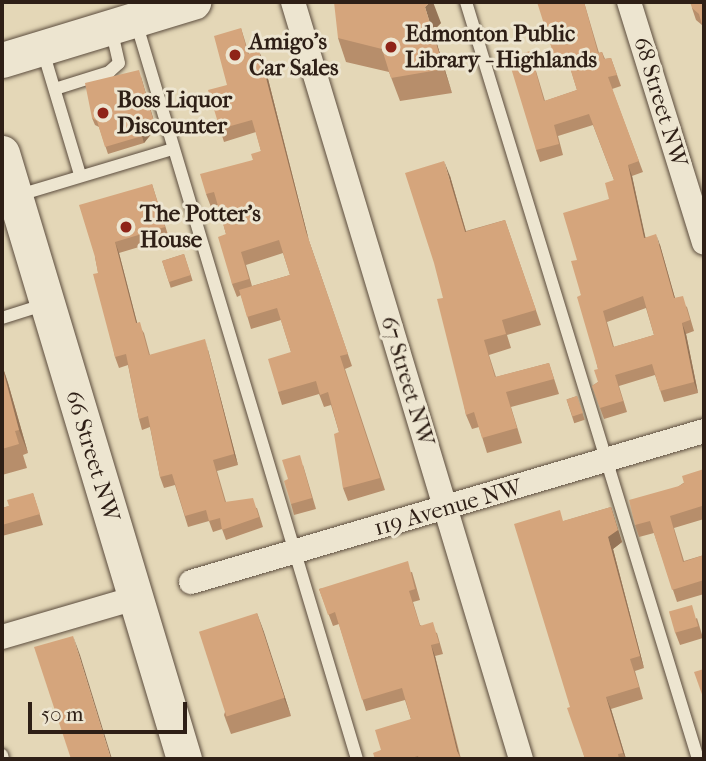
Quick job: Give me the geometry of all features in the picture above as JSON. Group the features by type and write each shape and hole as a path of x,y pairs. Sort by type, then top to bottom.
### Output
{"main road":[{"path":"2,60 42,48 127,38 193,2"},
{"name":"66 Street NW","path":"2,153 16,213 47,304 184,759"}],"street":[{"name":"67 Street NW","path":"293,2 521,759"},
{"name":"68 Street NW","path":"629,2 704,243"},
{"name":"119 Avenue NW","path":"191,582 445,510 704,431"},
{"path":"2,637 135,598"}],"lane":[{"path":"466,2 698,759"},
{"path":"55,89 109,72 127,38"},
{"path":"127,38 173,149 357,759"},
{"path":"42,48 80,175"},
{"path":"16,213 80,175 173,149"},
{"path":"2,318 47,304"}],"building":[{"name":"Edmonton Public Library - Highlands","path":"334,2 430,2 425,7 444,69 391,78 382,49 338,38"},
{"path":"537,2 584,2 598,53 602,52 604,59 611,58 617,75 608,77 639,161 628,165 644,238 656,234 674,298 683,296 690,320 682,323 694,382 660,391 652,364 615,375 623,401 600,408 592,386 598,382 594,370 598,369 577,297 581,295 571,261 577,260 563,213 609,199 605,183 614,180 589,114 554,125 559,144 536,150 508,58 530,51 544,101 577,90 566,55 555,59","holes":["643,296 654,335 613,347 603,311"]},
{"path":"690,2 704,2 704,32 699,14"},
{"path":"241,28 248,54 259,51 306,232 348,354 340,356 380,478 343,488 334,434 339,432 328,392 320,395 316,381 278,392 268,359 291,352 277,308 247,317 239,290 290,275 279,240 241,252 249,279 232,284 218,237 226,234 214,192 206,194 200,174 253,160 251,154 261,151 252,120 220,129 208,90 227,85 214,36"},
{"path":"139,70 154,122 142,136 105,147 97,121 92,118 85,83"},
{"path":"444,161 465,232 505,220 536,310 502,320 506,334 484,340 495,377 549,363 554,379 506,392 517,428 482,438 474,412 466,415 437,299 443,298 405,173"},
{"path":"152,184 165,227 115,242 136,323 140,322 149,355 205,339 234,454 213,460 225,502 253,498 259,517 222,530 220,518 209,521 206,510 185,516 172,474 160,477 148,416 139,419 126,354 115,357 93,274 98,273 95,257 79,205"},
{"path":"184,254 191,275 169,282 162,261"},
{"path":"2,367 19,430 15,431 19,444 2,449"},
{"path":"577,396 583,413 572,417 567,400"},
{"path":"300,455 312,498 291,504 284,481 288,479 282,460"},
{"path":"704,469 704,517 702,506 670,516 683,562 704,555 704,580 672,590 650,521 635,525 629,500 679,486 684,483 682,476"},
{"path":"33,493 40,514 2,525 2,508 9,506 7,500"},
{"path":"611,507 618,530 608,537 640,656 630,659 639,687 606,697 623,753 618,754 619,759 585,759 567,708 570,707 514,524 560,510 563,521"},
{"path":"408,561 415,589 409,591 420,626 433,622 439,643 431,645 461,759 419,759 418,756 408,759 375,759 373,753 381,750 375,730 411,719 402,688 362,700 335,612 328,615 319,589"},
{"path":"692,605 698,626 675,633 669,612"},
{"path":"257,613 285,698 226,716 199,632"},
{"path":"73,636 111,759 71,759 34,647"},
{"path":"704,669 704,700 694,672"}],"place":[{"name":"Edmonton Public Library - Highlands","path":"391,47"},
{"name":"Amigo's Car Sales","path":"235,55"},
{"name":"Boss Liquor Discounter","path":"103,113"},
{"name":"The Potter's House","path":"126,227"}]}
